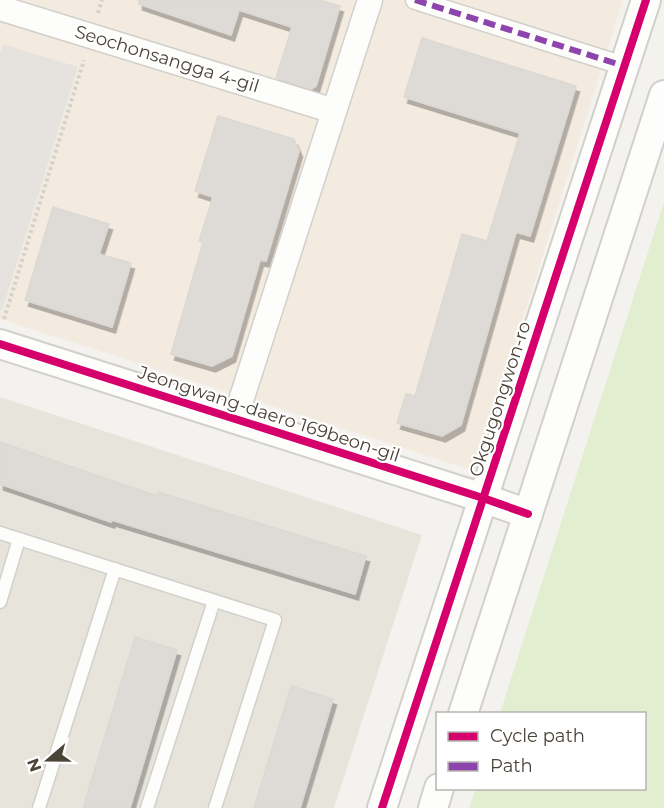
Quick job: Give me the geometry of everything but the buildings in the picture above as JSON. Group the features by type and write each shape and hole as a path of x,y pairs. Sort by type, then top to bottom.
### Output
{"street":[{"path":"235,419 370,0"},
{"path":"415,0 624,66"},
{"name":"Okgugongwon-ro","path":"382,808 646,0"},
{"name":"Seochonsangga 4-gil","path":"0,8 334,111"},
{"path":"465,712 664,95"},
{"name":"Jeongwang-daero 169beon-gil","path":"2,332 235,419 528,514"},
{"path":"433,808 439,790"}],"lane":[{"path":"0,532 275,620 215,808"},
{"path":"0,602 19,538"},
{"path":"39,808 115,569"},
{"path":"147,808 214,601"}],"path":[{"path":"2,332 102,0"}],"shaded area":[{"path":"0,0 623,0 475,471 0,319"},
{"path":"3,44 78,67 2,311 0,310 0,54"},
{"path":"0,397 422,535 334,808 0,808"}],"green space":[{"path":"664,202 664,808 469,808 476,790 646,790 646,712 500,712"}],"marked path":[{"path":"415,0 624,66"}],"cycle path":[{"path":"382,808 646,0"},
{"path":"0,344 528,514"}]}
